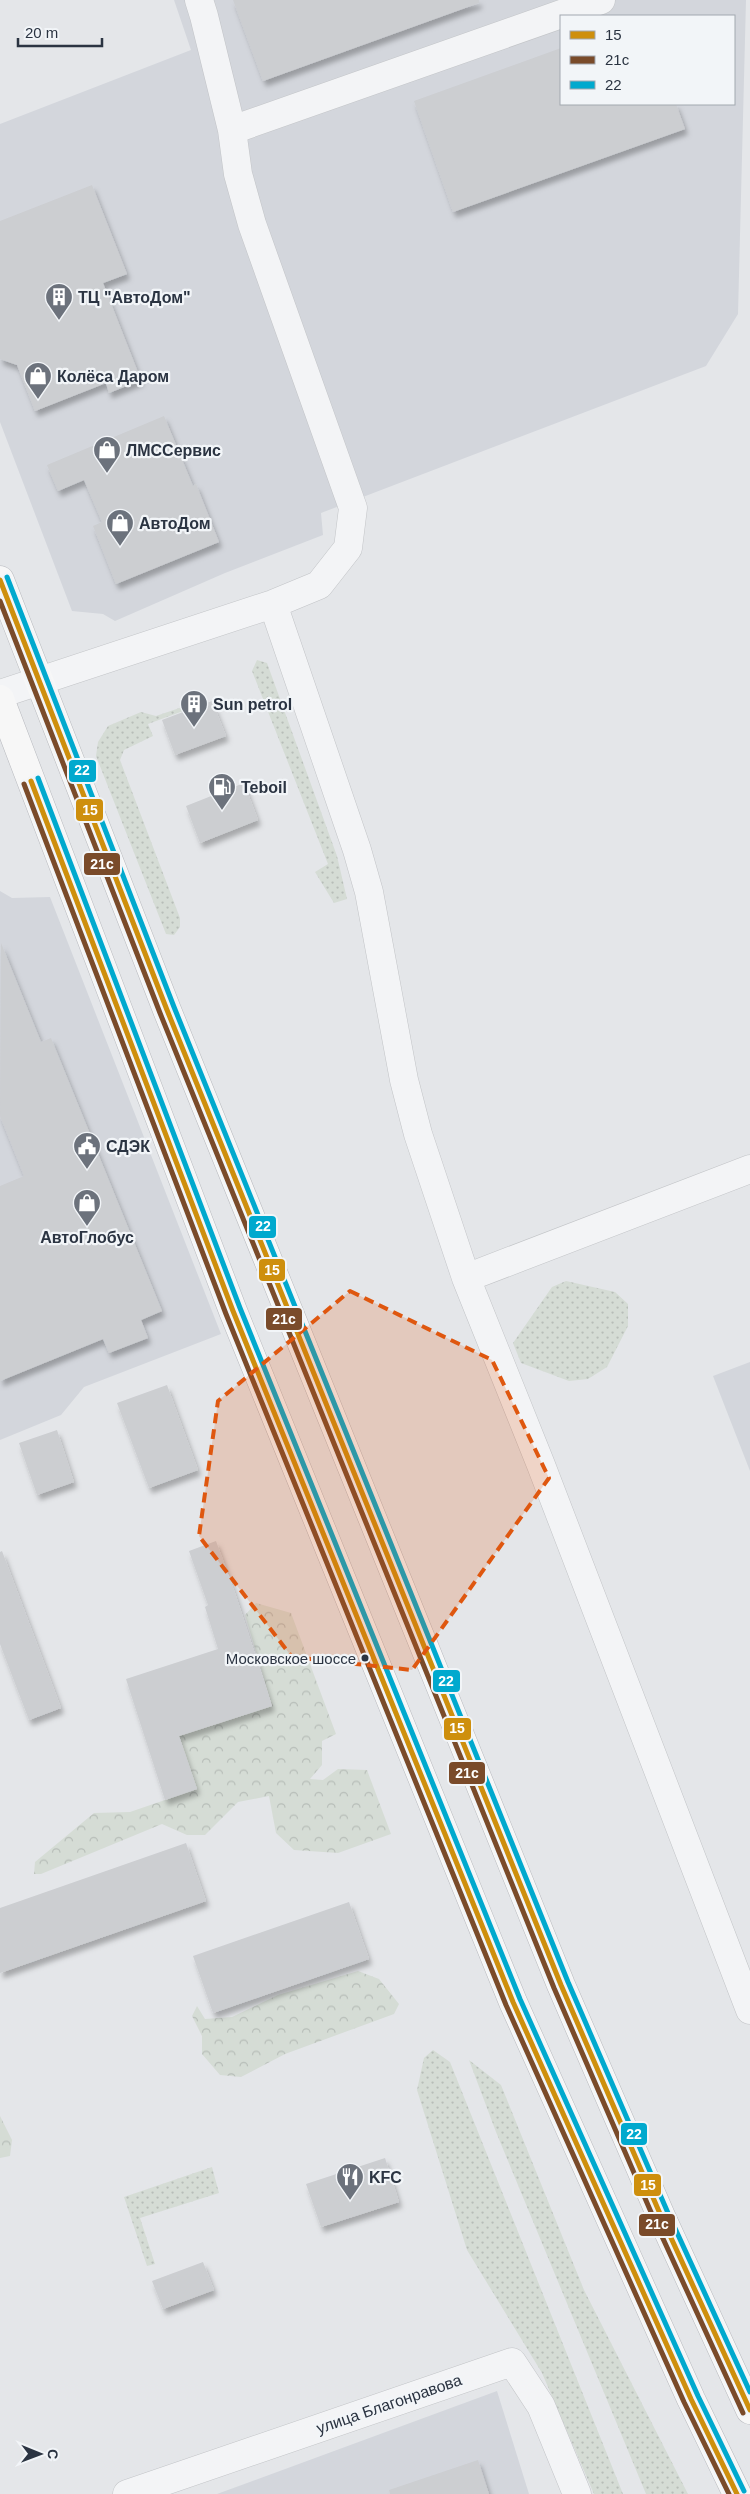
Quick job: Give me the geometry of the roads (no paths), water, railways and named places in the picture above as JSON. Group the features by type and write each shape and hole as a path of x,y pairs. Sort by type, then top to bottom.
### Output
{"highway":[{"path":"0,580 167,1010 554,1967 661,2216 750,2410"},
{"path":"0,699 233,1311 513,2002 691,2399 737,2493"}],"street":[{"path":"0,694 273,604 320,585 348,548 354,508 252,224 238,174 232,130 204,16 198,0"},
{"path":"232,130 601,0"},
{"path":"273,604 357,850 369,892 404,1080 418,1134 466,1278 541,1465 750,2010"},
{"path":"466,1278 750,1169"},
{"name":"улица Благонравова","path":"127,2494 512,2362 541,2406 577,2494"}],"place":[{"name":"ТЦ \"АвтоДом\"","path":"59,321"},
{"name":"Колёса Даром","path":"38,400"},
{"name":"ЛМССервис","path":"107,474"},
{"name":"АвтоДом","path":"120,547"},
{"name":"Sun petrol","path":"194,728"},
{"name":"Teboil","path":"222,811"},
{"name":"СДЭК","path":"87,1170"},
{"name":"АвтоГлобус","path":"87,1227"},
{"name":"Московское шоссе","path":"365,1658"},
{"name":"KFC","path":"350,2201"}]}
